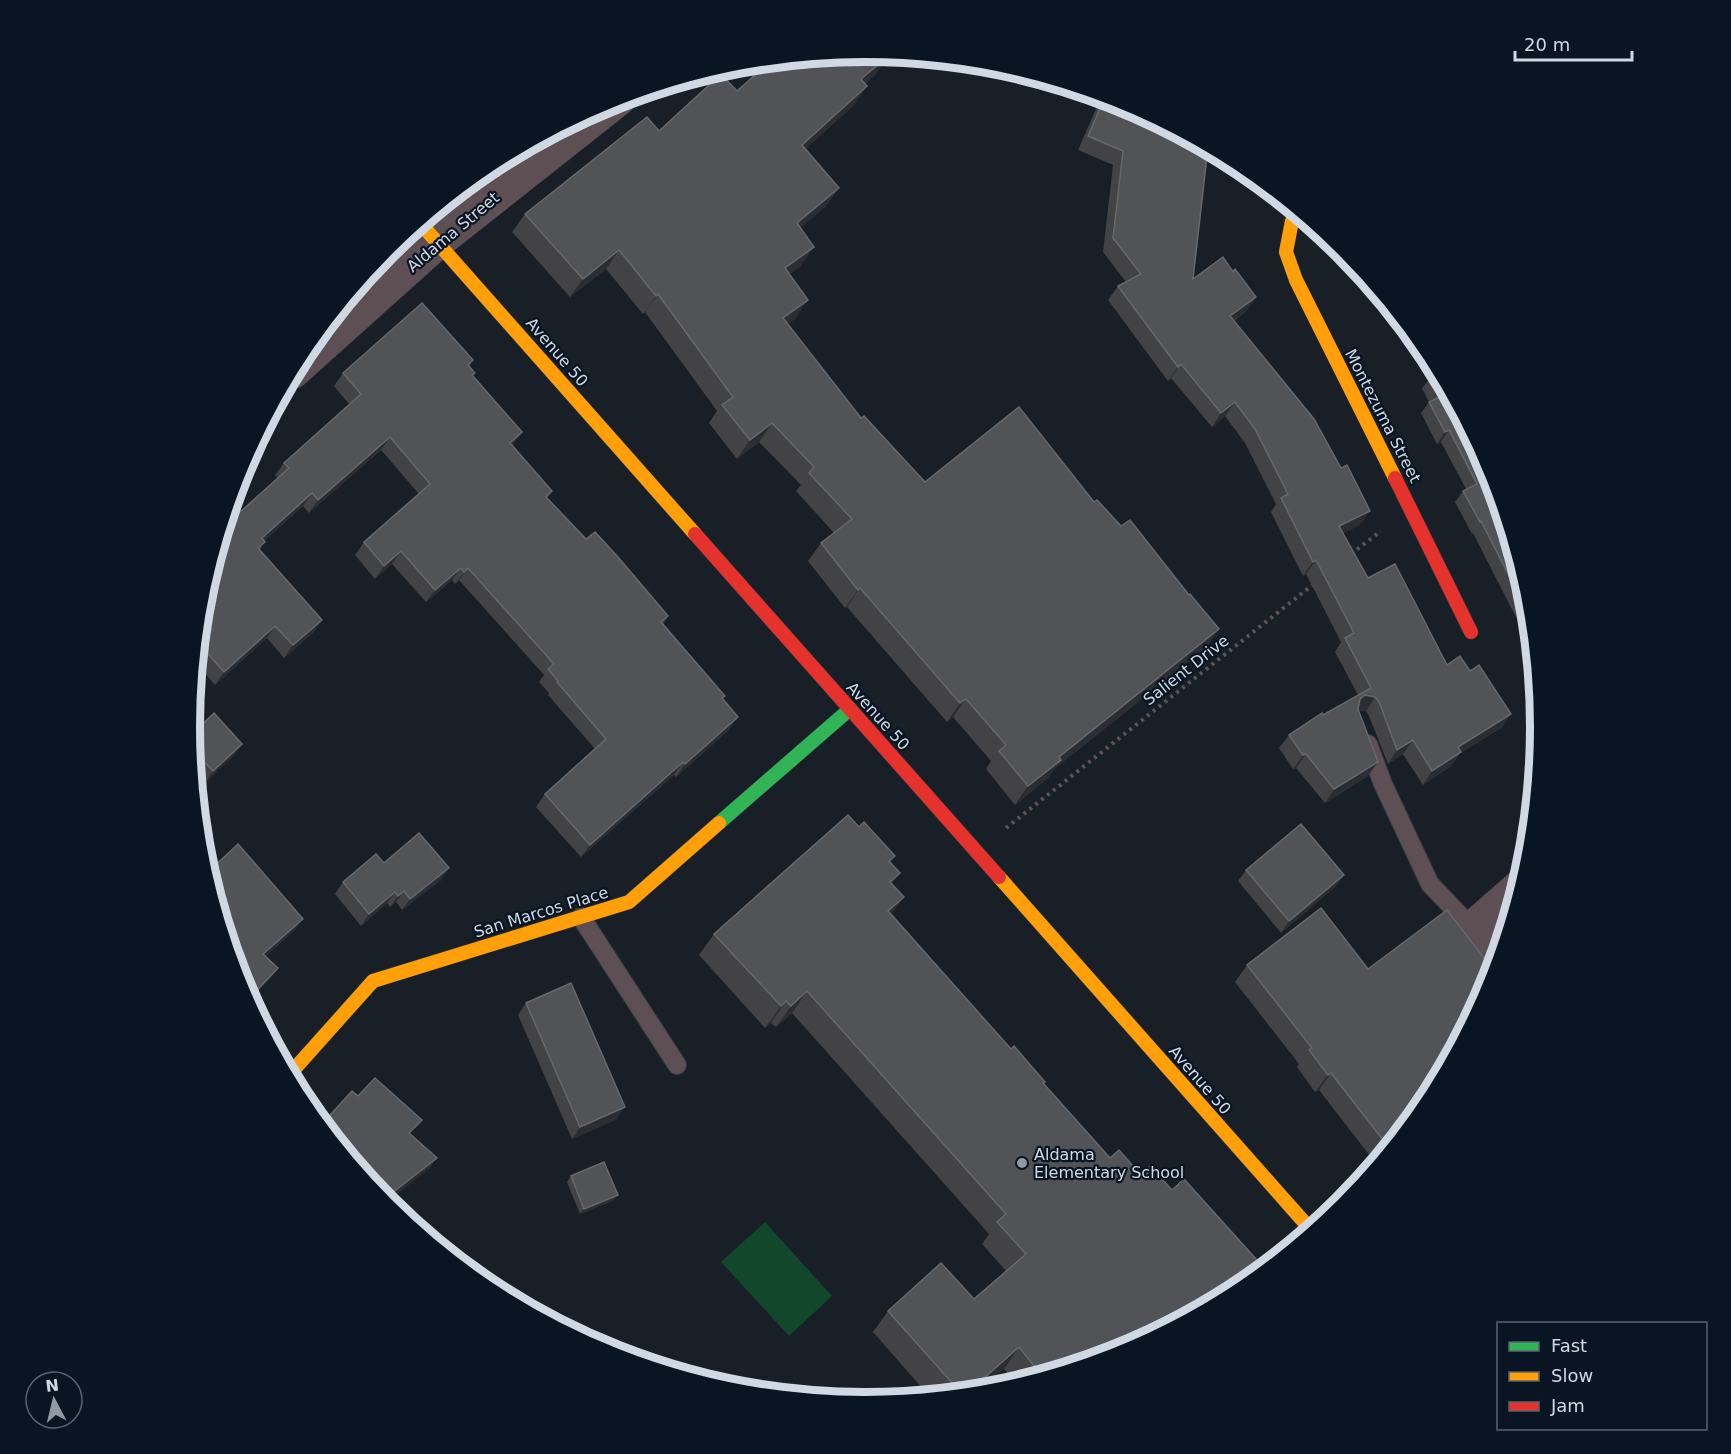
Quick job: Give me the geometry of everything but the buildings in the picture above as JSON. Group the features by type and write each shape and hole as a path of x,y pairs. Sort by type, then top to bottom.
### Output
{"street":[{"name":"Aldama Street","path":"326,338 429,232 581,125"},
{"name":"Montezuma Street","path":"1294,219 1292,221 1286,252 1293,270 1471,632"},
{"name":"Avenue 50","path":"429,232 1306,1225"},
{"name":"San Marcos Place","path":"294,1068 373,981 629,902 850,710"},
{"path":"1492,950 1472,928 1509,896"}],"lane":[{"path":"1363,731 1383,784 1430,885 1472,928"},
{"path":"581,917 677,1065"}],"path":[{"path":"1346,559 1411,507"},
{"name":"Salient Drive","path":"977,851 1318,580"}],"green space":[{"path":"765,1222 832,1296 789,1336 721,1262"}],"traffic: fast":[{"path":"719,823 850,709"}],"traffic: slow":[{"path":"1295,219 1292,221 1286,252 1296,280 1395,478"},
{"path":"425,229 695,534"},
{"path":"294,1069 373,981 629,902 719,823"},
{"path":"999,877 1306,1225"}],"traffic: jam":[{"path":"1395,478 1471,632"},
{"path":"695,534 999,877"}],"place":[{"name":"Aldama Elementary School","path":"1022,1163"}]}
